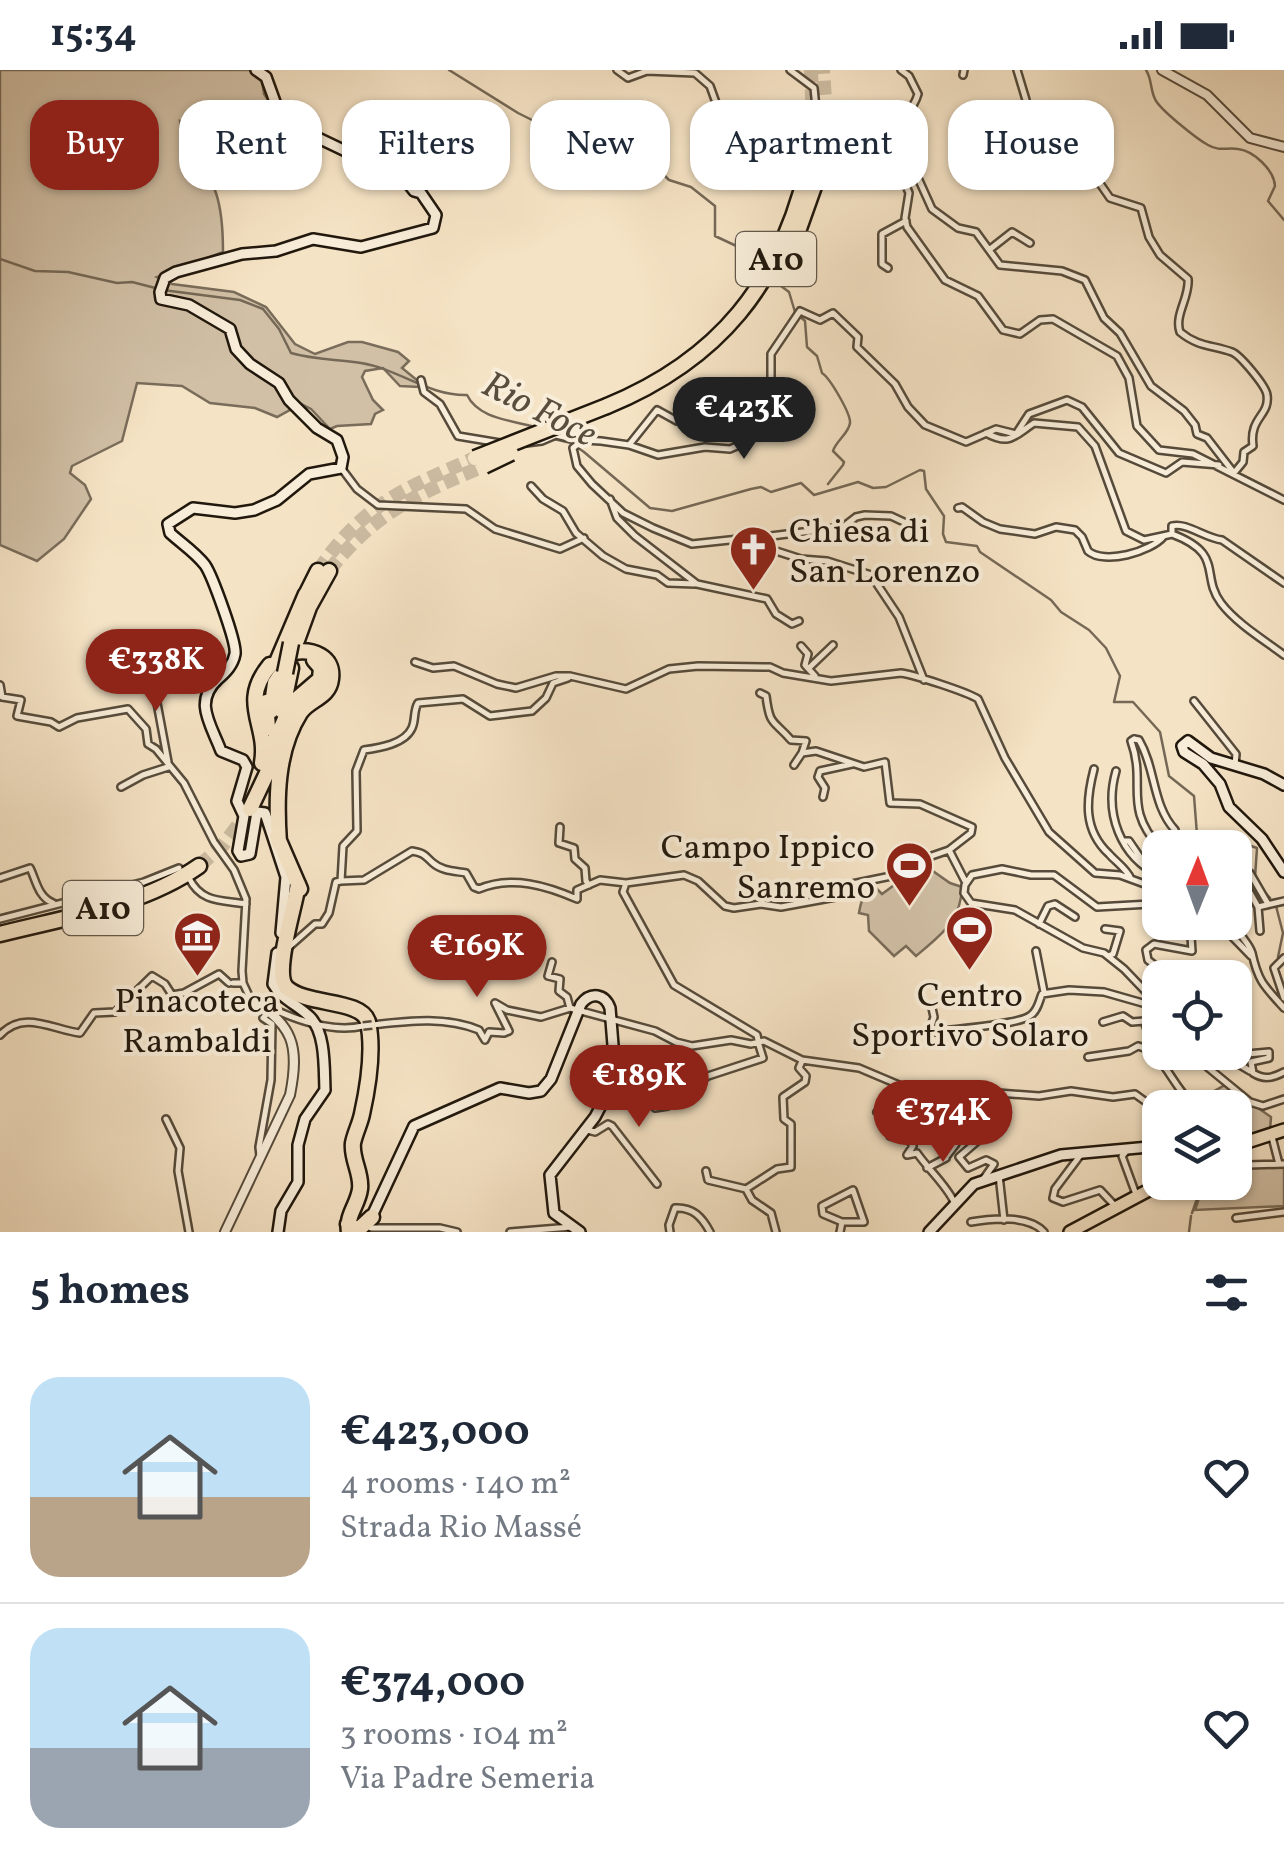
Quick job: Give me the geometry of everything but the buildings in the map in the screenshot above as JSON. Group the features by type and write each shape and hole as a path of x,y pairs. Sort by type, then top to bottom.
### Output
{"highway":[{"name":"A10","path":"480,462 670,380 719,339 751,300 780,254 805,190"},
{"path":"272,734 266,702 270,682 298,607 306,594 324,571 291,656 266,779 248,807 267,772 272,734 306,594"},
{"path":"279,843 278,806 284,752 301,712 326,692 331,676 326,660 315,652 294,652 291,656"},
{"path":"291,656 295,684 310,689"},
{"path":"271,712 278,676 291,661 304,657 317,662 320,679 292,703 272,734"},
{"path":"270,666 254,699 255,718 264,748 279,843 302,893 298,922 283,950 280,975 288,988 323,1003 356,1008 368,1021 370,1046 363,1108 353,1146 360,1186 360,1228"},
{"path":"274,822 276,764"},
{"name":"A10","path":"0,932 133,894 194,868"}],"main road":[{"path":"256,70 266,76 279,113 290,125 358,158 392,164 436,215 435,224 428,230 361,246 313,239 276,251 242,254 170,274 160,288 161,299 189,305 230,329 236,349 250,364 279,383 296,408 317,428 337,440 343,457 341,468 308,474 261,508 235,512 193,508 168,524 170,533 192,551 211,575 235,640 231,666 207,690 204,700 221,751 246,763 246,778 237,801 244,816 239,855 249,855 256,814 262,810 286,877 283,950 272,980 275,989 315,1023 320,1034 324,1090 306,1119 298,1145 298,1182 281,1211 278,1232"},
{"path":"1284,785 1211,758 1188,742 1182,746 1220,784 1228,807 1262,839 1284,872"},
{"path":"360,1228 414,1126 500,1088 541,1091 551,1080 574,1010 588,997 602,997 609,1004 615,1076 586,1129 550,1176 554,1213 576,1229"},
{"path":"1252,1140 1284,1130"},
{"path":"929,1232 969,1187 982,1181 1084,1151 1142,1147"},
{"path":"1070,1232 1142,1194"}],"street":[{"path":"617,70 628,78 647,71 695,73 710,86 715,100"},
{"path":"790,70 814,88 815,100"},
{"path":"900,70 909,76 918,94 916,100"},
{"path":"1017,70 1026,100 1021,121 1030,135 1059,150 1076,149 1110,198 1141,208 1160,255 1188,279 1178,321 1181,334 1210,349 1233,353 1264,386 1267,402 1251,429 1253,446 1244,452 1243,462 1234,472"},
{"path":"1162,70 1207,95 1250,138 1284,147"},
{"path":"908,190 904,222 908,236"},
{"path":"923,190 932,209 958,228 976,232 998,263 1062,271 1085,280 1104,318 1120,333 1150,386 1184,411 1197,434 1208,438 1234,472"},
{"path":"888,268 882,264 882,234 904,222"},
{"path":"904,222 941,276 978,296 1003,330 1020,334 1040,320 1053,318 1125,365 1134,417 1144,436 1164,452 1185,452 1220,465 1284,500"},
{"path":"988,250 1012,232 1030,243"},
{"path":"421,380 423,389 440,404 452,429 462,438 502,444 531,443 558,435 576,444 629,445 658,455 705,446 730,449 748,441 747,424 771,393 771,354 797,314 820,320 833,313 858,337 858,347 895,384 908,407 925,425 966,442 986,433 1006,441 1034,423 1078,427 1095,446 1126,530 1144,540 1172,534 1193,545 1207,558 1222,604 1284,655"},
{"path":"1020,433 1025,417 1068,400 1082,407 1119,453 1152,468 1166,473 1182,462 1220,465"},
{"path":"629,445 658,410 677,420 702,410"},
{"path":"576,444 577,466 618,509 638,521 692,544 744,540 801,560 827,561 874,578 899,617 924,680"},
{"path":"341,468 357,489 378,505 466,509 495,528 560,548 584,538"},
{"path":"531,486 542,499 563,511 576,534 626,569 657,575 668,584 697,584 767,599 776,614 792,624 799,620"},
{"path":"610,499 617,518 697,584"},
{"path":"958,508 1000,529 1035,534 1056,527 1075,530 1088,551 1102,558 1122,557 1151,548 1164,536"},
{"path":"744,540 843,527 856,516 865,515 891,516 912,530"},
{"path":"1172,534 1170,530 1176,524 1222,540 1284,583"},
{"path":"810,668 813,660 833,645"},
{"path":"802,646 808,654 806,665 817,678"},
{"path":"415,662 433,668 454,666 510,688 570,676 622,690 669,668 698,666 770,667 830,681 901,673 964,691 978,699 1044,826 1095,873 1142,883"},
{"path":"341,881 341,855 346,842 357,831 356,771 362,752 408,736 418,703 466,700 474,709 490,716 532,711 554,683 570,676"},
{"path":"0,685 2,697 21,700 16,716 51,722 57,727 96,713 128,709 146,729 148,744 184,783 214,842 234,870 246,904 243,983 254,1000 286,1025 293,1077 290,1095 225,1232"},
{"path":"154,687 168,764"},
{"path":"760,693 766,696 774,726 790,740 806,741 794,765"},
{"path":"1194,700 1236,754 1236,765"},
{"path":"1147,830 1135,800 1137,768 1131,742 1134,738 1147,756 1161,813 1175,830"},
{"path":"376,1024 357,1004 327,1001 290,986 284,972 283,950 325,921 336,882 364,880 412,851 425,854 446,870 466,873 479,889 489,885 540,884 577,899 577,890 600,880 626,883 684,876 698,881 725,906 781,907 842,896 852,884 900,874 920,860 949,850 971,833 972,827 920,804 890,803 885,762 864,767 816,751 802,753"},
{"path":"822,797 825,788 818,776 820,771 854,763"},
{"path":"122,787 168,764"},
{"path":"1094,768 1087,796 1092,829 1099,844 1131,879"},
{"path":"1116,772 1110,804 1123,841 1142,863"},
{"path":"560,827 559,843 574,848 589,884"},
{"path":"234,870 253,856 253,842"},
{"path":"949,850 971,903 1015,910 1082,948 1108,956 1142,989"},
{"path":"1120,864 1123,876"},
{"path":"0,878 30,868 46,900 56,904"},
{"path":"0,919 144,882 179,868"},
{"path":"194,868 202,895 221,903 246,904"},
{"path":"965,881 972,874 1002,868 1054,874 1097,907 1142,904"},
{"path":"1252,877 1268,904"},
{"path":"626,883 624,892 674,985 757,1035 762,1058 677,1088 668,1106 655,1108"},
{"path":"1252,896 1258,907 1260,931"},
{"path":"1258,907 1284,899"},
{"path":"1038,924 1048,906 1056,904 1075,917"},
{"path":"1105,930 1120,930 1115,950 1108,956"},
{"path":"1148,960 1146,950 1154,944 1192,951 1191,940"},
{"path":"1235,940 1251,956"},
{"path":"1244,940 1252,950 1257,976 1284,1008"},
{"path":"932,1008 931,1031 974,1029 1027,1018 1044,993 1036,951"},
{"path":"1284,958 1275,964 1284,998"},
{"path":"552,962 548,976 560,979 558,990 574,1010"},
{"path":"1276,972 1284,980"},
{"path":"0,1035 6,1028 35,1020 80,1033 93,1014 115,1012 152,976 165,984 172,995 219,975 231,983 243,983"},
{"path":"1044,993 1108,992 1142,1002"},
{"path":"254,1000 315,1023 341,1027 420,1020 458,1023 479,1030 486,1040 489,1032 504,1034 509,1030 496,1003 508,1010 544,1017 574,1010 649,1029 692,1046 730,1040 749,1044 758,1041 802,1060 859,1068 947,1100 998,1093 1043,1096 1072,1092 1113,1097 1135,1094 1142,1099"},
{"path":"260,1156 258,1147 271,1080 272,1024 263,1018 268,1013"},
{"path":"1103,1022 1122,1016 1132,1022 1142,1021"},
{"path":"1088,1057 1138,1046 1148,1048 1179,1090"},
{"path":"1252,1054 1269,1052 1269,1058 1252,1062"},
{"path":"706,1171 708,1180 746,1189 777,1169 791,1167 791,1124 782,1115 783,1096 805,1082 806,1076 799,1068 802,1060"},
{"path":"1252,1068 1253,1073"},
{"path":"1210,1070 1250,1102 1263,1106 1284,1098"},
{"path":"1248,1070 1268,1078 1284,1072"},
{"path":"886,1099 877,1112 889,1122 897,1119 890,1136 909,1140 912,1146 907,1156 917,1153 954,1202"},
{"path":"166,1119 180,1148 178,1171 189,1232"},
{"path":"927,1168 956,1144 956,1124 950,1122 937,1128"},
{"path":"586,1129 595,1132 608,1124 612,1126 658,1184"},
{"path":"1252,1165 1281,1164 1271,1134"},
{"path":"982,1138 959,1156 968,1168 993,1160 994,1165 982,1181"},
{"path":"939,1142 946,1156"},
{"path":"1084,1151 1053,1192 1053,1198 1063,1202 1103,1190 1126,1202 1128,1174 1122,1154 1133,1151 1135,1146"},
{"path":"1000,1175 1004,1220"},
{"path":"746,1189 752,1200 771,1213 776,1232"},
{"path":"853,1190 864,1222 842,1222 822,1214 821,1208 853,1190"},
{"path":"670,1232 668,1226 675,1208 684,1208 701,1216 710,1232"},
{"path":"1236,1218 1284,1212"},
{"path":"971,1222 989,1218 1034,1224 1044,1232"},
{"path":"840,1232 842,1222"},
{"path":"360,1228 440,1228 458,1232"},
{"path":"510,1232 576,1229"}],"shaded area":[{"path":"0,70 251,70 262,82 268,100 179,100 179,190 214,190 222,220 223,252 157,277 172,284 234,292 266,307 295,344 315,354 348,342 398,352 409,361 402,368 418,381 419,387 400,386 383,368 365,371 362,377 373,400 383,410 375,414 371,424 330,429 301,404 277,417 255,408 210,403 182,386 137,383 122,441 72,466 70,473 85,485 91,499 64,539 37,561 0,545"},
{"name":"Campo Ippico Sanremo","path":"920,862 962,887 961,899 954,918 916,956 906,946 894,956 869,931 868,915 859,913 861,905 874,886 882,894 899,884"},
{"path":"1252,1104 1271,1117 1270,1130 1252,1136"},
{"path":"1284,1165 1284,1206 1195,1210 1198,1200 1252,1200 1252,1168"}],"waterway":[{"path":"449,70 570,144 592,153 616,152 649,160 669,180 691,187 715,206 715,236 745,250 763,272"},
{"path":"1146,70 1158,104 1187,130 1212,147 1244,151 1262,162 1275,186 1268,201 1284,220"},
{"name":"Rio Foce","path":"0,259 35,271 68,272 240,300 263,309 291,353 375,366 439,391 467,395 487,414 535,427"},
{"path":"769,277 789,292 795,312 805,321 807,347 817,356 822,373 849,418 847,430 833,451 844,462 828,484"},
{"name":"Rio Foce","path":"554,439 571,443 584,452 650,508 672,511 761,487 771,492 801,483 814,495 858,482 873,488 886,487 924,471 926,489 944,516 946,542 977,546 1089,630 1106,648 1120,676 1114,702 1133,702 1160,732 1169,776 1194,796 1197,835 1257,848 1255,877"},
{"name":"Rio Foce","path":"1261,889 1270,898"},
{"name":"Rio Foce","path":"1276,906 1283,933 1278,957"},
{"path":"1192,1213 1197,1200"},
{"path":"1189,1232 1191,1216"}],"tunnel":[{"path":"811,70 812,100"},
{"path":"823,70 825,100"},
{"path":"318,571 352,529 387,501 475,458"},
{"path":"329,571 380,519 484,466"},
{"path":"199,866 223,845 246,815"}],"place":[{"name":"Chiesa di San Lorenzo","path":"754,592"},
{"name":"Campo Ippico Sanremo","path":"910,908"},
{"name":"Centro Sportivo Solaro","path":"970,972"},
{"name":"Pinacoteca Rambaldi","path":"197,978"}]}
